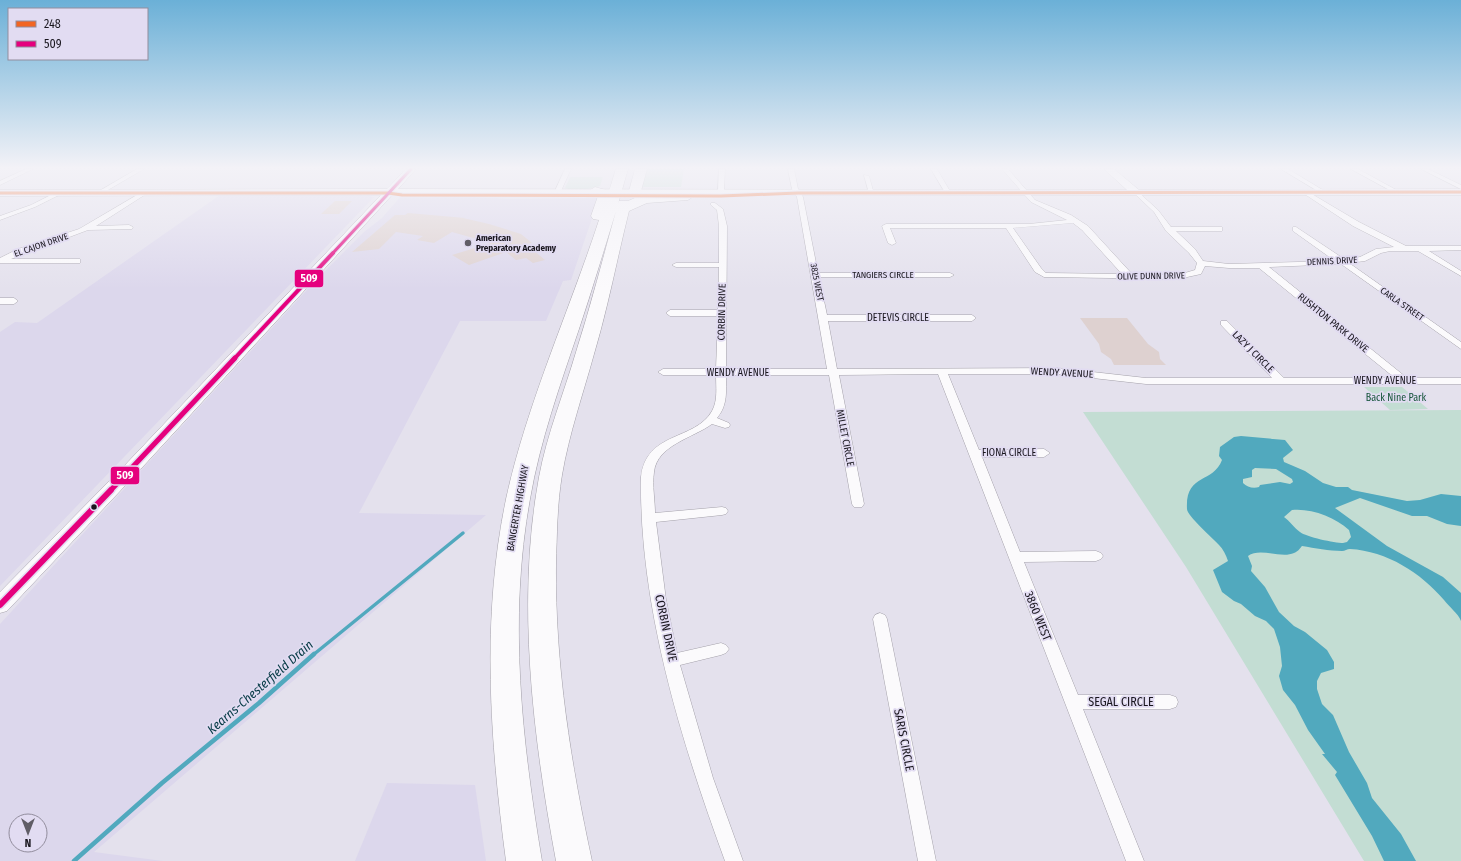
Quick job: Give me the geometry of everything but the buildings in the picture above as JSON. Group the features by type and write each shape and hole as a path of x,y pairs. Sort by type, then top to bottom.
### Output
{"highway":[{"path":"571,397 564,386 592,297 581,280 580,271 613,209"},
{"path":"574,861 551,726 543,602 545,530 548,492 571,397 595,319 618,209"},
{"name":"BANGERTER HIGHWAY","path":"524,861 510,744 506,685 506,595 512,535 520,486 533,435 585,284"}],"main road":[{"path":"0,605 132,468 373,209"}],"street":[{"path":"0,218 24,209"},
{"name":"EL CAJON DRIVE","path":"0,261 22,251 88,228 118,209"},
{"name":"CORBIN DRIVE","path":"720,209 723,221 723,265 720,404 717,412 711,420 696,430 668,443 652,461 648,477 649,518 656,582 672,660 685,714 703,773 734,861"},
{"name":"3825 WEST","path":"801,209 824,318 833,372"},
{"path":"1049,209 1075,221 1088,231 1129,276"},
{"path":"1154,209 1169,229 1190,248 1201,263"},
{"path":"1333,209 1403,248"},
{"path":"892,243 886,226 1008,226 1075,221"},
{"name":"OLIVE DUNN DRIVE","path":"1008,226 1038,270 1044,275 1185,276 1201,270 1201,263"},
{"path":"88,228 129,228"},
{"path":"1169,229 1220,229"},
{"name":"CARLA STREET","path":"1296,229 1461,346"},
{"name":"DENNIS DRIVE","path":"1201,263 1229,266 1343,262 1362,259 1382,250 1403,248 1461,248"},
{"path":"1418,248 1461,274"},
{"path":"0,261 77,261"},
{"name":"RUSHTON PARK DRIVE","path":"1260,264 1405,381"},
{"path":"676,265 723,265"},
{"name":"TANGIERS CIRCLE","path":"815,275 950,275"},
{"path":"0,301 14,301"},
{"path":"670,313 722,313"},
{"name":"DETEVIS CIRCLE","path":"824,318 972,318"},
{"name":"LAZY J CIRCLE","path":"1224,323 1282,381"},
{"name":"3860 WEST","path":"942,371 1135,861"},
{"name":"WENDY AVENUE","path":"662,372 1071,371 1146,381 1461,381"},
{"name":"MILLET CIRCLE","path":"833,372 858,504"},
{"path":"711,420 725,425"},
{"name":"FIONA CIRCLE","path":"974,454 1044,453"},
{"path":"649,518 722,511"},
{"path":"1015,557 1096,556"},
{"name":"SARIS CIRCLE","path":"880,619 927,861"},
{"path":"672,660 721,649"},
{"name":"SEGAL CIRCLE","path":"1072,702 1170,702"}],"shaded area":[{"path":"200,209 362,209 0,586 0,332 15,322 37,323"},
{"path":"390,209 595,209 571,280 563,281 546,321 460,321 359,513 486,515 94,852 163,861 0,861 0,624 317,279 364,232 382,218"},
{"path":"387,783 475,785 486,861 355,861"}],"green space":[{"name":"Back Nine Park","path":"1364,387 1402,387 1428,409 1390,410"},
{"path":"1461,410 1461,861 1364,861 1186,567 1083,412"}],"water":[{"path":"1241,436 1285,440 1293,450 1283,458 1284,462 1305,471 1323,483 1336,487 1348,487 1352,490 1407,501 1420,500 1441,494 1461,496 1461,526 1447,524 1427,516 1412,516 1360,498 1335,508 1387,546 1443,577 1461,593 1461,621 1456,613 1425,581 1402,565 1377,554 1350,549 1337,551 1302,546 1294,553 1289,554 1258,553 1248,556 1252,566 1251,571 1265,587 1279,612 1294,626 1305,632 1327,650 1334,662 1334,669 1321,673 1317,681 1317,689 1322,704 1333,715 1349,752 1367,783 1372,798 1401,834 1416,861 1384,861 1372,836 1335,775 1337,772 1322,754 1325,754 1308,730 1295,705 1283,690 1279,676 1282,666 1280,647 1274,629 1266,621 1255,616 1241,604 1234,601 1222,592 1213,570 1228,561 1224,552 1191,517 1187,509 1190,490 1200,480 1218,468 1222,460 1219,456 1220,447 1234,437","holes":["1255,468 1276,469 1292,479 1293,482 1290,484 1280,482 1260,485 1257,488 1248,487 1243,483 1243,479 1252,477 1252,470","1292,510 1307,510 1330,517 1349,530 1351,537 1347,542 1343,543 1303,534 1284,517"]}],"waterway":[{"name":"Kearns-Chesterfield Drain","path":"313,655 463,533"},
{"name":"Kearns-Chesterfield Drain","path":"74,861 162,783 259,703 314,654"}],"transit line":[{"name":"509","path":"0,605 132,468 374,209"}],"place":[{"name":"American Preparatory Academy","path":"468,243"}]}
